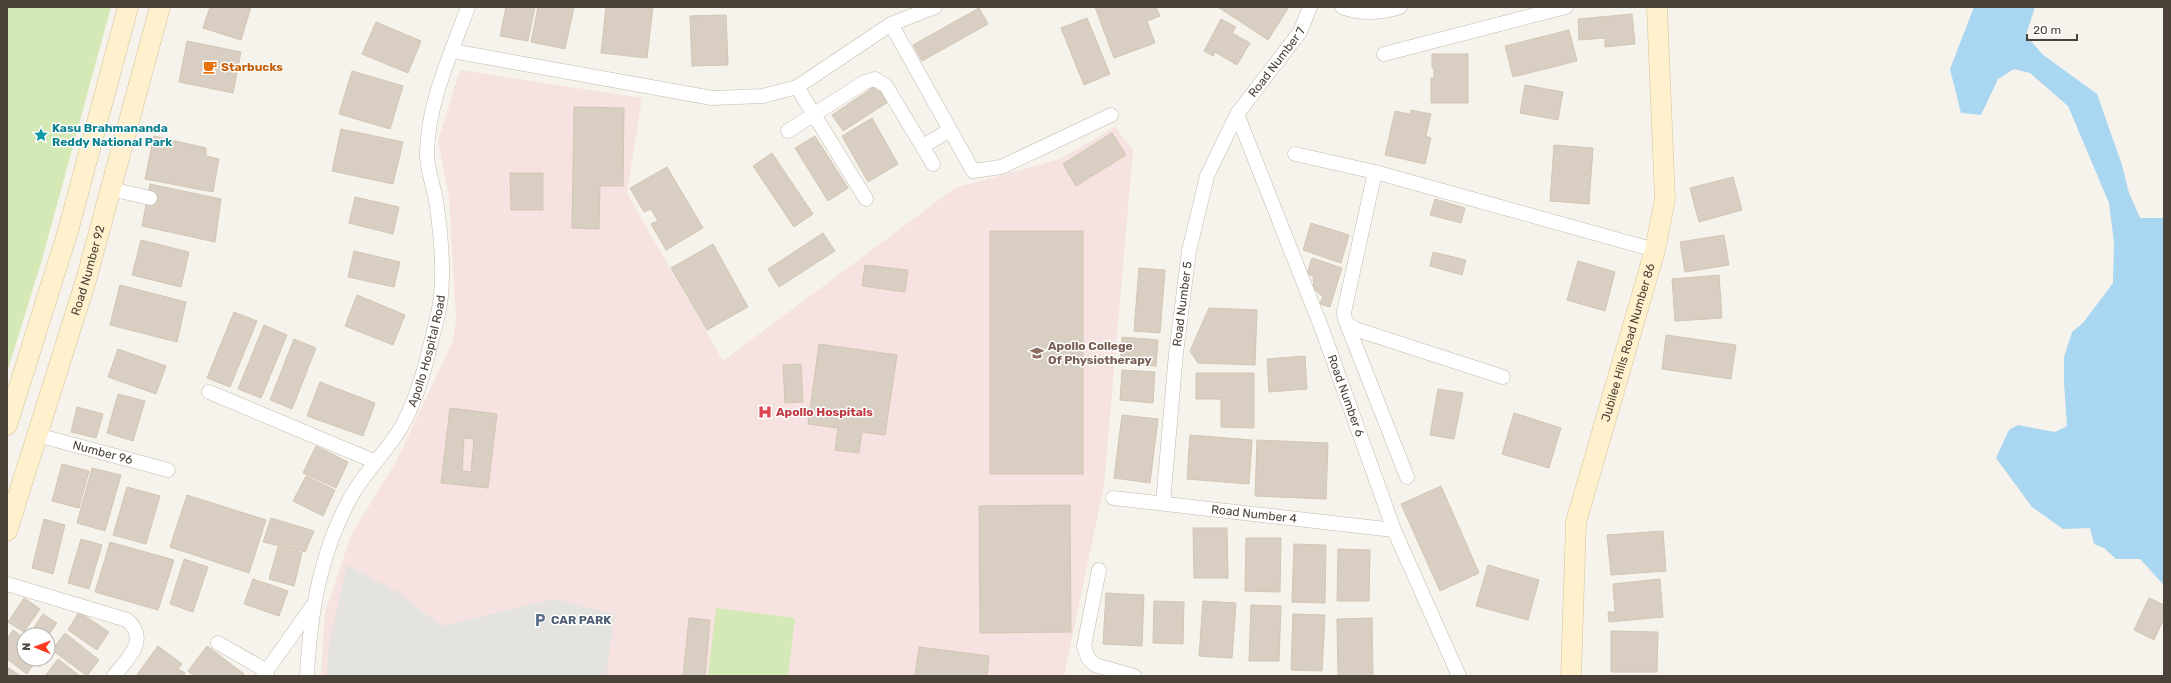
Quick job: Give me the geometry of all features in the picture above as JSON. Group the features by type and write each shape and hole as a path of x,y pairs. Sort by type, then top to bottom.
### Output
{"main road":[{"path":"7,425 70,225 128,7"},
{"name":"Road Number 92","path":"7,531 100,230 160,7"},
{"name":"Jubilee Hills Road Number 86","path":"1571,676 1576,522 1655,250 1665,199 1657,7"},
{"path":"70,225 100,230"}],"street":[{"name":"Apollo Hospital Road","path":"306,676 309,629 320,577 329,546 355,489 403,424 417,389 440,304 441,252 436,200 426,154 429,118 468,7"},
{"path":"452,51 712,98 763,96 797,87 891,24 934,7"},
{"name":"Road Number 7","path":"1238,114 1300,32 1310,7"},
{"path":"1342,7 1353,11 1386,12 1400,7"},
{"path":"1384,54 1566,7"},
{"path":"891,24 973,171 1001,167 1111,115"},
{"path":"788,131 865,82 879,80 886,86 933,164"},
{"path":"797,87 866,199"},
{"name":"Road Number 5","path":"1163,503 1176,353 1189,251 1207,176 1238,114"},
{"name":"Road Number 6","path":"1238,114 1322,329 1394,530 1459,676"},
{"path":"923,146 950,130"},
{"path":"1295,154 1375,172 1655,250"},
{"path":"1375,172 1344,312 1407,477"},
{"path":"111,190 150,198"},
{"path":"1348,324 1355,330 1503,377"},
{"path":"209,392 376,462"},
{"name":"Number 96","path":"37,435 168,470"},
{"name":"Road Number 4","path":"1113,498 1394,530"},
{"path":"1099,570 1084,646 1088,658 1094,665 1127,675"},
{"path":"7,584 127,620 133,625 137,632 135,649 114,676"},
{"path":"218,642 265,673 315,603"}],"shaded area":[{"name":"Apollo Hospitals","path":"460,70 642,98 627,193 723,361 955,188 1060,159 1115,127 1133,150 1104,485 1064,676 321,676 325,613 351,535 396,462 453,341 456,319 449,197 438,141"},
{"name":"CAR PARK","path":"347,565 396,591 442,626 554,599 615,614 606,676 327,676 329,645"}],"green space":[{"name":"Kasu Brahmananda Reddy National Park","path":"7,7 111,7 41,263 7,372"},
{"path":"716,608 795,618 788,676 708,676"}],"water":[{"path":"1974,7 2035,7 2026,35 2042,54 2097,94 2122,165 2129,193 2140,218 2164,218 2164,585 2140,559 2116,559 2104,548 2094,544 2090,528 2063,529 2032,507 1996,458 2009,430 2018,425 2055,432 2067,426 2064,357 2072,332 2083,323 2113,283 2114,242 2109,203 2068,106 2030,73 2014,69 1998,79 1981,115 1961,113 1950,69"}],"building":[{"path":"210,7 251,7 241,40 203,28"},
{"path":"506,7 535,7 528,41 500,36"},
{"path":"538,7 574,7 565,49 531,42"},
{"path":"606,7 653,7 647,58 601,53"},
{"path":"1095,7 1156,7 1160,16 1147,21 1155,43 1114,58"},
{"path":"1218,7 1289,7 1268,40"},
{"path":"979,8 988,24 922,61 913,45"},
{"path":"1632,14 1635,44 1605,47 1605,38 1579,40 1578,19"},
{"path":"726,15 728,65 692,66 690,16"},
{"path":"1087,18 1110,74 1084,85 1061,28"},
{"path":"1221,19 1236,27 1232,33 1250,43 1237,65 1215,52 1213,56 1204,51"},
{"path":"376,22 421,41 408,73 362,54"},
{"path":"1569,30 1577,61 1513,77 1505,46"},
{"name":"Starbucks","path":"187,41 241,52 233,93 179,82"},
{"path":"1432,54 1468,54 1468,103 1431,103 1431,78 1434,78"},
{"path":"352,71 403,86 390,129 339,114"},
{"path":"880,83 891,100 843,131 832,115"},
{"path":"1525,85 1563,92 1558,120 1520,113"},
{"path":"574,107 624,108 623,186 600,186 599,229 572,228"},
{"path":"1411,110 1431,114 1426,136 1431,138 1425,164 1385,155 1395,111 1410,114"},
{"path":"872,118 898,164 868,182 842,136"},
{"path":"341,129 403,142 393,184 332,171"},
{"path":"1112,133 1126,155 1076,186 1063,164"},
{"path":"154,136 206,148 206,156 219,159 213,192 145,179"},
{"path":"815,136 848,188 828,201 795,148"},
{"path":"1554,145 1593,148 1589,204 1550,201"},
{"path":"772,153 813,214 794,227 753,166"},
{"path":"667,167 703,228 666,250 651,224 658,221 651,209 644,212 630,188"},
{"path":"510,173 543,173 543,210 511,210"},
{"path":"1733,177 1742,210 1699,222 1690,188"},
{"path":"150,184 221,199 215,242 142,226"},
{"path":"355,197 399,207 393,234 349,223"},
{"path":"1435,199 1465,208 1461,223 1430,215"},
{"path":"1311,223 1349,235 1341,263 1303,250"},
{"name":"Apollo College Of Physiotherapy","path":"990,231 1083,231 1083,474 990,474"},
{"path":"823,233 835,251 779,287 768,269"},
{"path":"1724,235 1729,265 1685,272 1680,242"},
{"path":"141,240 189,252 181,287 132,275"},
{"path":"713,244 748,307 707,330 671,268"},
{"path":"354,251 400,262 394,287 348,277"},
{"path":"1433,252 1466,260 1462,275 1430,266"},
{"path":"1312,258 1342,268 1330,307 1320,304 1323,297 1314,289 1313,276 1307,274"},
{"path":"1578,261 1615,272 1605,311 1567,300"},
{"path":"865,265 908,270 905,292 862,286"},
{"path":"1139,268 1165,270 1160,333 1134,331"},
{"path":"1719,275 1722,318 1675,321 1672,279"},
{"path":"120,285 186,302 177,342 110,325"},
{"path":"357,295 405,315 393,345 345,326"},
{"path":"1209,308 1257,310 1255,365 1198,363 1190,351"},
{"path":"234,312 257,321 230,387 207,378"},
{"path":"264,325 287,335 261,398 238,389"},
{"path":"1666,335 1736,345 1731,379 1662,369"},
{"path":"1122,337 1158,340 1156,366 1120,363"},
{"path":"294,339 316,348 292,409 270,400"},
{"path":"819,344 897,355 885,435 862,432 859,453 835,450 838,428 808,424"},
{"path":"118,349 166,366 156,394 108,377"},
{"path":"1305,356 1307,389 1269,392 1267,359"},
{"path":"801,364 803,402 785,403 783,365"},
{"path":"1122,370 1155,372 1153,403 1120,400"},
{"path":"1196,373 1254,373 1254,428 1221,427 1221,399 1196,399"},
{"path":"320,382 375,403 363,436 307,416"},
{"path":"1438,389 1463,393 1454,439 1430,435"},
{"path":"118,394 145,401 133,441 107,433"},
{"path":"77,407 103,414 96,438 71,432"},
{"path":"450,408 497,414 488,488 441,483","holes":["464,438 474,439 471,472 462,471"]},
{"path":"1514,413 1561,428 1549,468 1502,454"},
{"path":"1122,415 1158,419 1150,483 1114,478"},
{"path":"1190,435 1252,440 1249,484 1187,479"},
{"path":"1257,440 1328,443 1326,499 1255,496"},
{"path":"316,446 348,462 336,488 303,473"},
{"path":"62,464 89,471 79,508 52,501"},
{"path":"92,468 121,475 105,531 77,523"},
{"path":"306,476 335,490 323,516 293,501"},
{"path":"1441,486 1479,573 1440,591 1401,504"},
{"path":"127,487 160,496 146,544 113,535"},
{"path":"187,495 266,520 249,573 170,547"},
{"path":"1070,505 1071,632 980,633 979,506"},
{"path":"271,518 314,531 305,552 263,542"},
{"path":"44,519 65,525 53,574 32,568"},
{"path":"1193,528 1227,528 1228,578 1194,578"},
{"path":"1663,531 1666,571 1611,575 1607,535"},
{"path":"1246,538 1281,538 1280,592 1245,591"},
{"path":"81,539 102,545 89,589 68,583"},
{"path":"110,542 174,560 158,610 95,592"},
{"path":"1294,544 1326,545 1325,603 1292,602"},
{"path":"278,547 302,553 294,586 269,579"},
{"path":"1338,549 1370,550 1369,601 1337,601"},
{"path":"184,559 208,567 193,612 170,604"},
{"path":"1488,565 1539,580 1528,620 1476,606"},
{"path":"253,579 288,591 279,616 244,604"},
{"path":"1660,579 1663,617 1609,622 1608,612 1615,612 1613,584"},
{"path":"1106,593 1144,595 1142,646 1103,644"},
{"path":"24,598 40,609 27,627 16,627 8,622"},
{"path":"2149,598 2164,605 2164,618 2154,640 2134,630"},
{"path":"1154,601 1184,602 1183,644 1153,643"},
{"path":"1203,601 1236,603 1232,658 1199,656"},
{"path":"1251,605 1281,606 1279,661 1249,661"},
{"path":"79,612 109,632 97,650 68,630"},
{"path":"43,614 57,623 54,627 34,627"},
{"path":"1293,614 1325,615 1322,671 1291,670"},
{"path":"689,618 710,620 705,676 683,676"},
{"path":"1372,618 1373,676 1338,676 1337,619"},
{"path":"13,630 16,632 16,666 7,659 7,639"},
{"path":"1611,631 1658,632 1657,672 1611,672"},
{"path":"65,633 99,660 87,676 56,653 56,645"},
{"path":"158,646 182,664 178,669 185,673 183,676 136,676"},
{"path":"207,646 244,674 243,676 194,676 188,671"},
{"path":"919,647 989,656 987,676 915,676"},
{"path":"58,659 80,676 45,676 52,667 56,667 56,662"},
{"path":"7,667 21,676 7,676"},
{"path":"18,667 32,667 27,674"}],"place":[{"name":"Starbucks","path":"210,67"},
{"name":"Kasu Brahmananda Reddy National Park","path":"41,135"},
{"name":"Apollo College Of Physiotherapy","path":"1037,353"},
{"name":"Apollo Hospitals","path":"765,412"},
{"name":"CAR PARK","path":"540,620"}]}
